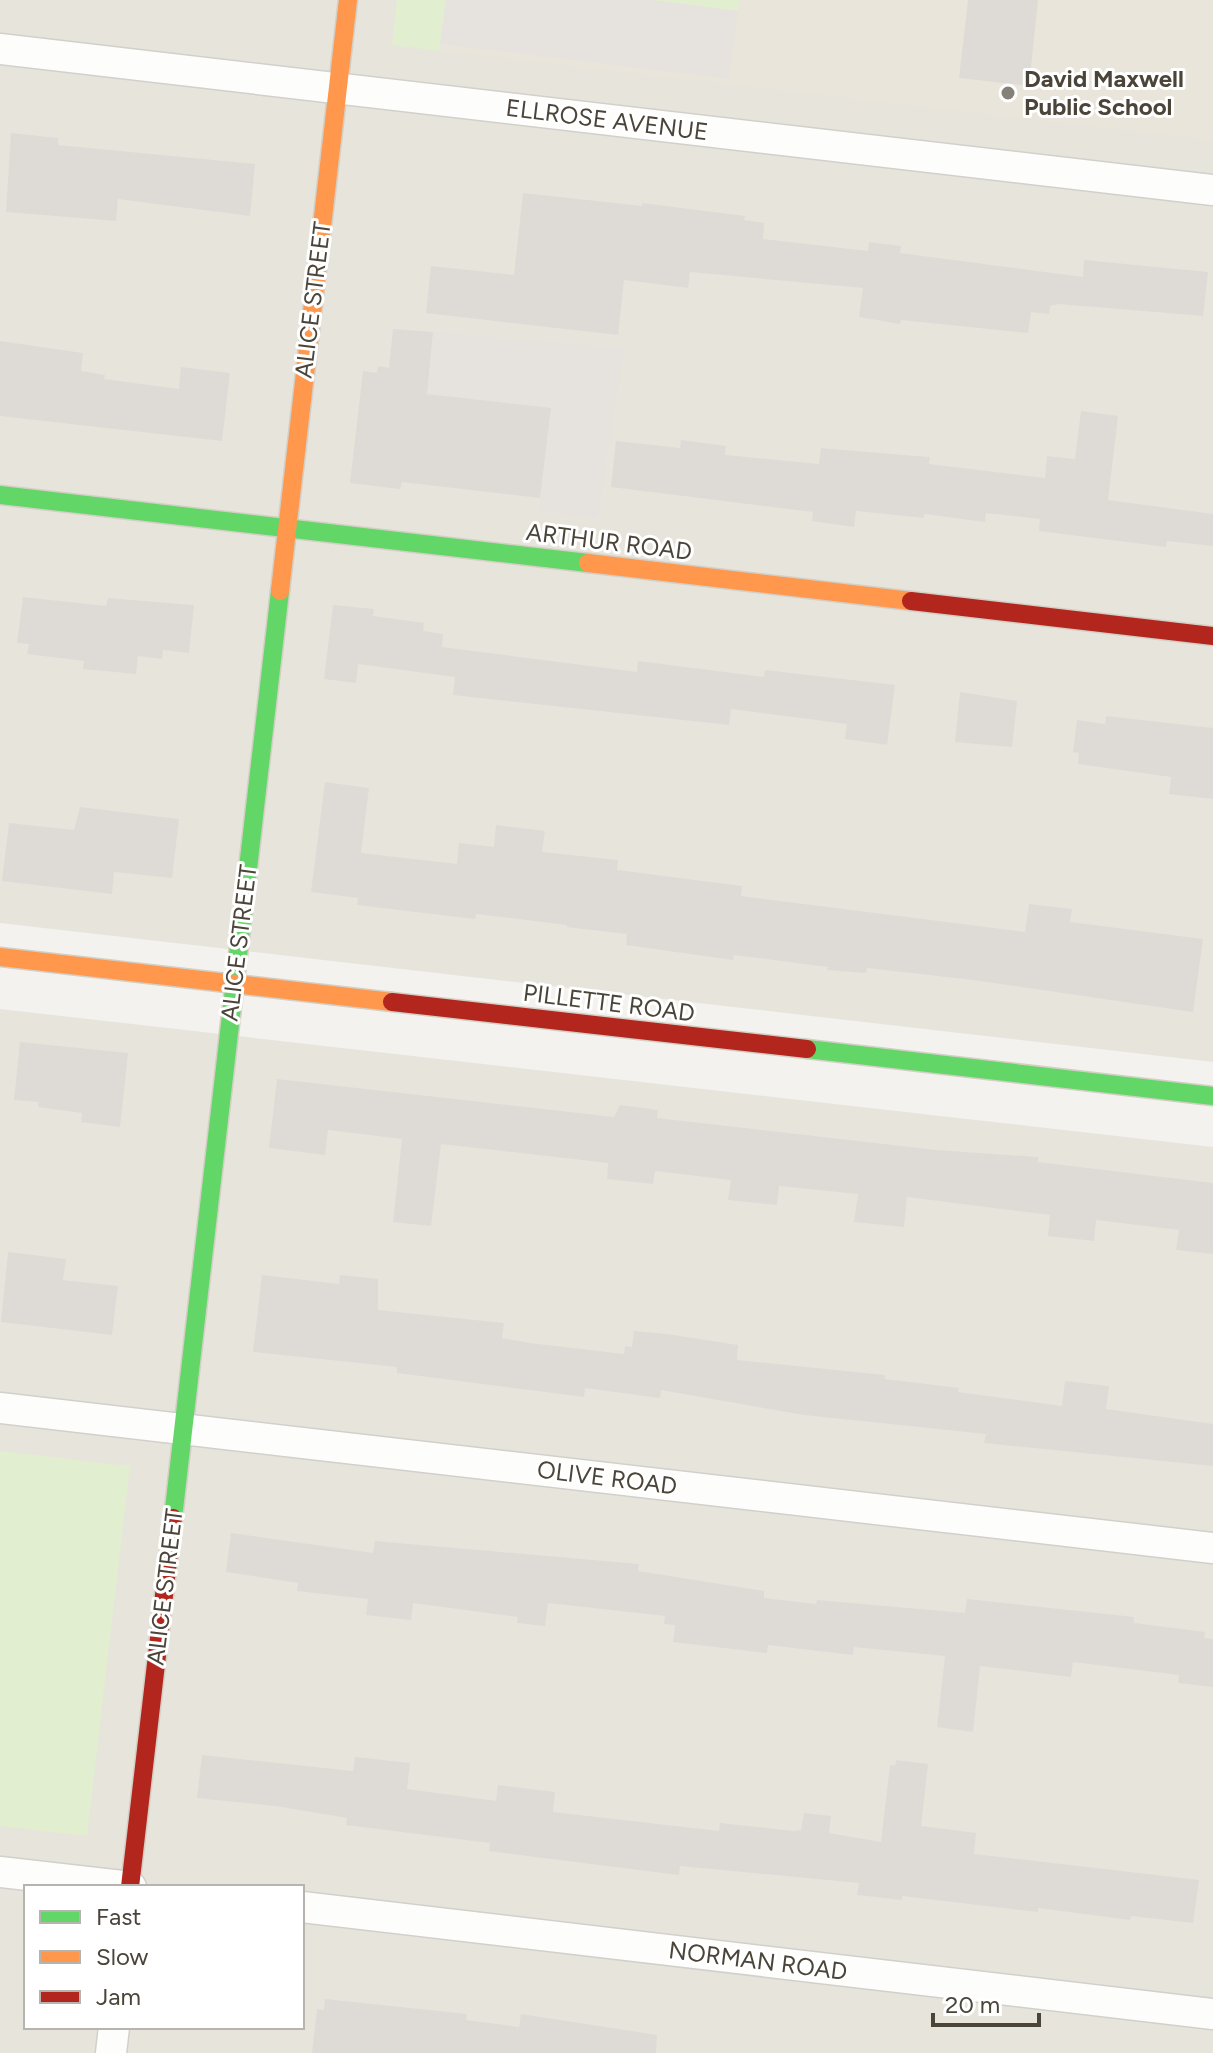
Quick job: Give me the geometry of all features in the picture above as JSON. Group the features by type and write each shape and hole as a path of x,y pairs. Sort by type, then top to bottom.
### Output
{"street":[{"name":"ALICE STREET","path":"130,1885 348,0"},
{"name":"ELLROSE AVENUE","path":"0,49 1213,190"},
{"name":"ARTHUR ROAD","path":"0,495 1213,636"},
{"name":"PILLETTE ROAD","path":"0,957 1213,1096"},
{"name":"OLIVE ROAD","path":"0,1408 1213,1548"},
{"path":"0,1872 113,1885"},
{"name":"NORMAN ROAD","path":"304,1907 1213,2014"},
{"path":"111,2053 114,2029"}],"shaded area":[{"path":"0,0 1213,0 1213,1062 0,923"},
{"name":"David Maxwell Public School","path":"397,0 1213,0 1213,140 392,45"},
{"path":"446,0 652,0 738,11 729,79 440,44"},
{"path":"433,332 624,348 598,518 539,511 551,408 426,394"},
{"path":"0,1009 1213,1147 1213,2053 0,2053"}],"green space":[{"path":"397,0 446,0 439,51 392,45"},
{"path":"652,0 739,0 738,11"},
{"path":"0,1451 130,1466 87,1836 0,1826"}],"building":[{"path":"968,0 1038,0 1029,86 959,78"},
{"path":"11,133 58,138 58,145 255,164 250,216 118,199 116,221 6,212"},
{"path":"523,193 745,216 744,220 764,223 763,239 868,251 869,242 901,246 900,253 1083,277 1084,260 1208,272 1203,316 1058,304 1050,306 1049,314 1031,312 1028,333 901,320 900,324 859,317 863,288 690,272 688,288 624,280 618,335 426,313 431,266 514,275"},
{"path":"393,329 433,332 427,394 551,408 540,498 402,482 400,489 350,483 363,371 377,373 378,366 389,368"},
{"path":"0,341 83,353 81,371 105,375 104,379 179,389 181,367 230,373 222,441 0,416"},
{"path":"1081,411 1118,416 1108,500 1213,514 1213,546 1167,541 1166,547 1039,531 1040,519 986,513 985,522 924,514 924,518 856,511 854,527 812,521 813,512 611,487 616,441 680,448 681,440 726,446 725,455 819,464 821,448 930,457 929,464 1045,478 1047,456 1075,459"},
{"path":"23,597 106,606 108,598 194,605 189,653 163,650 162,659 138,656 136,674 83,669 84,661 27,654 29,644 17,643"},
{"path":"333,605 374,609 373,616 424,623 423,631 443,634 442,647 637,672 638,661 764,677 765,670 895,685 887,745 845,739 847,724 731,709 729,725 453,695 455,677 358,664 356,683 324,679"},
{"path":"960,692 1017,701 1012,747 955,742"},
{"path":"1106,716 1213,728 1213,799 1169,794 1171,777 1078,764 1079,753 1073,752 1077,720 1105,724"},
{"path":"325,782 369,788 361,853 457,864 459,843 494,847 496,825 545,831 542,852 618,860 617,870 742,886 741,896 1025,932 1029,904 1072,909 1070,922 1203,939 1193,1012 867,968 866,973 827,970 828,967 734,955 733,960 626,945 627,934 567,925 476,914 475,919 357,905 358,898 311,892"},
{"path":"80,807 179,819 172,878 114,872 112,894 2,881 9,823 74,830"},
{"path":"20,1042 128,1053 120,1127 81,1122 82,1113 38,1107 38,1102 14,1100"},
{"path":"277,1079 614,1117 620,1105 658,1110 657,1118 936,1150 1038,1157 1038,1162 1213,1183 1213,1254 1176,1250 1179,1230 1096,1220 1094,1241 1048,1236 1050,1215 907,1197 904,1227 854,1222 858,1194 779,1186 777,1205 728,1200 731,1180 655,1171 653,1184 607,1179 608,1163 441,1144 431,1226 393,1222 402,1139 328,1130 325,1155 269,1148"},
{"path":"8,1252 66,1259 63,1280 118,1286 112,1335 1,1322"},
{"path":"262,1275 339,1284 340,1275 378,1279 378,1310 504,1323 502,1338 530,1343 624,1354 625,1346 632,1347 634,1331 667,1334 738,1345 737,1360 885,1375 885,1379 959,1388 958,1392 1062,1406 1065,1381 1109,1386 1106,1409 1213,1424 1213,1466 984,1443 986,1434 804,1415 661,1390 660,1398 585,1388 584,1397 397,1373 397,1367 253,1352"},
{"path":"231,1533 373,1553 375,1541 639,1564 638,1571 764,1591 764,1598 816,1604 817,1600 965,1613 967,1599 1134,1617 1134,1623 1205,1632 1204,1638 1213,1639 1213,1687 1178,1683 1179,1675 1073,1662 1071,1677 980,1666 973,1732 937,1727 945,1656 854,1647 853,1655 768,1645 767,1653 673,1642 675,1625 664,1624 665,1616 548,1603 545,1626 517,1623 518,1617 413,1603 411,1620 366,1615 368,1599 297,1591 298,1583 226,1572"},
{"path":"202,1755 353,1771 355,1757 410,1763 407,1789 496,1801 498,1785 555,1792 553,1812 719,1831 720,1823 801,1830 804,1813 831,1816 829,1833 881,1842 890,1765 895,1766 896,1760 928,1764 921,1826 976,1833 974,1854 1199,1880 1193,1923 1131,1916 1130,1920 1038,1908 1038,1912 902,1896 902,1900 857,1895 859,1883 680,1866 679,1875 489,1851 490,1843 346,1825 347,1818 197,1798"},
{"path":"325,1999 467,2014 466,2020 519,2027 521,2014 657,2035 656,2053 312,2053 317,2009 324,2010"}],"traffic: fast":[{"path":"0,495 588,563"},
{"path":"173,1518 280,591"},
{"path":"807,1049 1213,1096"}],"traffic: slow":[{"path":"280,591 348,0"},
{"path":"588,563 911,601"},
{"path":"0,957 392,1002"}],"traffic: jam":[{"path":"911,601 1213,636"},
{"path":"392,1002 807,1049"},
{"path":"130,1885 173,1518"}],"place":[{"name":"David Maxwell Public School","path":"1008,93"}]}
